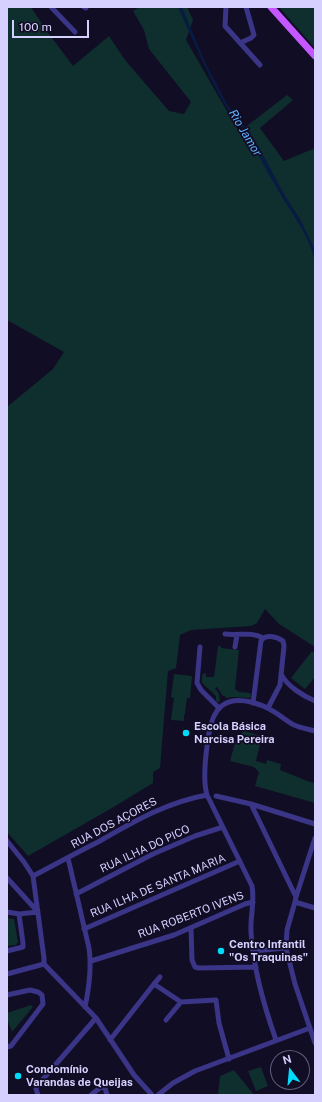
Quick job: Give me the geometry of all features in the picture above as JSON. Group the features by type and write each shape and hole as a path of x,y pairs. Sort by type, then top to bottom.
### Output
{"main road":[{"path":"271,7 315,56"}],"street":[{"path":"51,7 76,32"},
{"path":"226,7 225,26 260,65"},
{"path":"240,42 251,38 254,35 246,7"},
{"path":"225,634 256,634 263,638 267,636 278,638 283,641 284,646 278,690 268,708"},
{"path":"235,646 237,635"},
{"path":"253,703 260,646 263,638"},
{"path":"200,647 196,683 219,708"},
{"path":"281,674 288,683 308,698 315,701"},
{"path":"276,1040 264,1001 253,951 250,929 254,896 252,886 207,794 205,785 206,752 214,716 219,708 234,700 253,703 268,708 293,724 315,731"},
{"name":"RUA DOS AÇORES","path":"32,876 68,858 132,822 178,802 207,794"},
{"path":"216,796 251,804 315,824"},
{"path":"251,804 296,900 315,908"},
{"name":"RUA ILHA DO PICO","path":"76,894 153,854 195,836 223,827"},
{"path":"315,838 287,930 286,948 295,984 315,1043"},
{"path":"7,841 24,862 32,876 44,964 96,1018 136,1078 152,1095"},
{"path":"68,858 91,961 89,990 85,1007"},
{"name":"RUA ILHA DE SANTA MARIA","path":"84,928 240,861"},
{"path":"7,878 38,912"},
{"name":"RUA ROBERTO IVENS","path":"91,961 136,948 191,928 245,904 253,902"},
{"path":"7,912 19,914 38,912"},
{"path":"7,951 23,947 19,914"},
{"path":"191,928 192,960 194,966 199,968 256,967"},
{"path":"253,951 286,948"},
{"path":"7,974 44,964"},
{"path":"110,1040 160,977"},
{"path":"154,984 181,1002 216,1000 219,1023 228,1059"},
{"path":"7,995 32,990 42,995 43,1004 11,1046 7,1046"},
{"path":"166,1020 181,1002"},
{"path":"38,1095 36,1089 37,1086 96,1018"},
{"path":"158,1095 184,1076 310,1028"},
{"path":"91,1095 101,1087 105,1088 107,1095"}],"green space":[{"path":"7,7 31,7 73,66 109,36 125,60 169,111 184,114 191,102 149,49 144,30 133,11 140,7 187,7 193,20 186,40 239,132 287,95 293,100 260,128 284,161 315,148 315,647 279,624 265,609 257,623 251,626 191,630 180,635 176,668 168,671 160,768 153,772 153,783 28,856 7,832 7,407 53,369 64,352 7,320"},
{"path":"279,7 315,7 315,48"},
{"path":"218,646 221,646 221,648 239,650 235,689 239,692 250,693 250,698 226,698 217,687 215,688 219,694 220,702 218,702 216,701 216,696 202,683 202,675 205,673 206,677 214,677"},
{"path":"312,651 315,653 315,677 305,689 291,678"},
{"path":"174,674 192,676 190,698 187,698 184,721 171,720 174,698 171,697"},
{"path":"243,727 248,729 247,732 262,736 256,761 266,764 267,760 281,764 280,770 315,783 315,803 255,786 259,772 254,767 230,761 237,736 241,737"},
{"path":"7,918 14,919 18,942 16,945 7,946"},
{"path":"31,1005 33,1007 12,1032 7,1019 7,1013"},
{"path":"261,1067 268,1086 256,1091 248,1071"},
{"path":"234,1070 254,1095 218,1095 220,1076"}],"water":[{"path":"178,7 182,7 205,62 227,104 255,140 285,196 300,219 315,250 315,262 313,252 300,225 274,183 254,146 227,109 218,93"}],"place":[{"name":"Escola Básica Narcisa Pereira","path":"186,733"},
{"name":"Centro Infantil \"Os Traquinas\"","path":"221,951"},
{"name":"Condomínio Varandas de Queijas","path":"18,1076"}],"water label":[{"name":"Rio Jamor","path":"245,133"}]}
